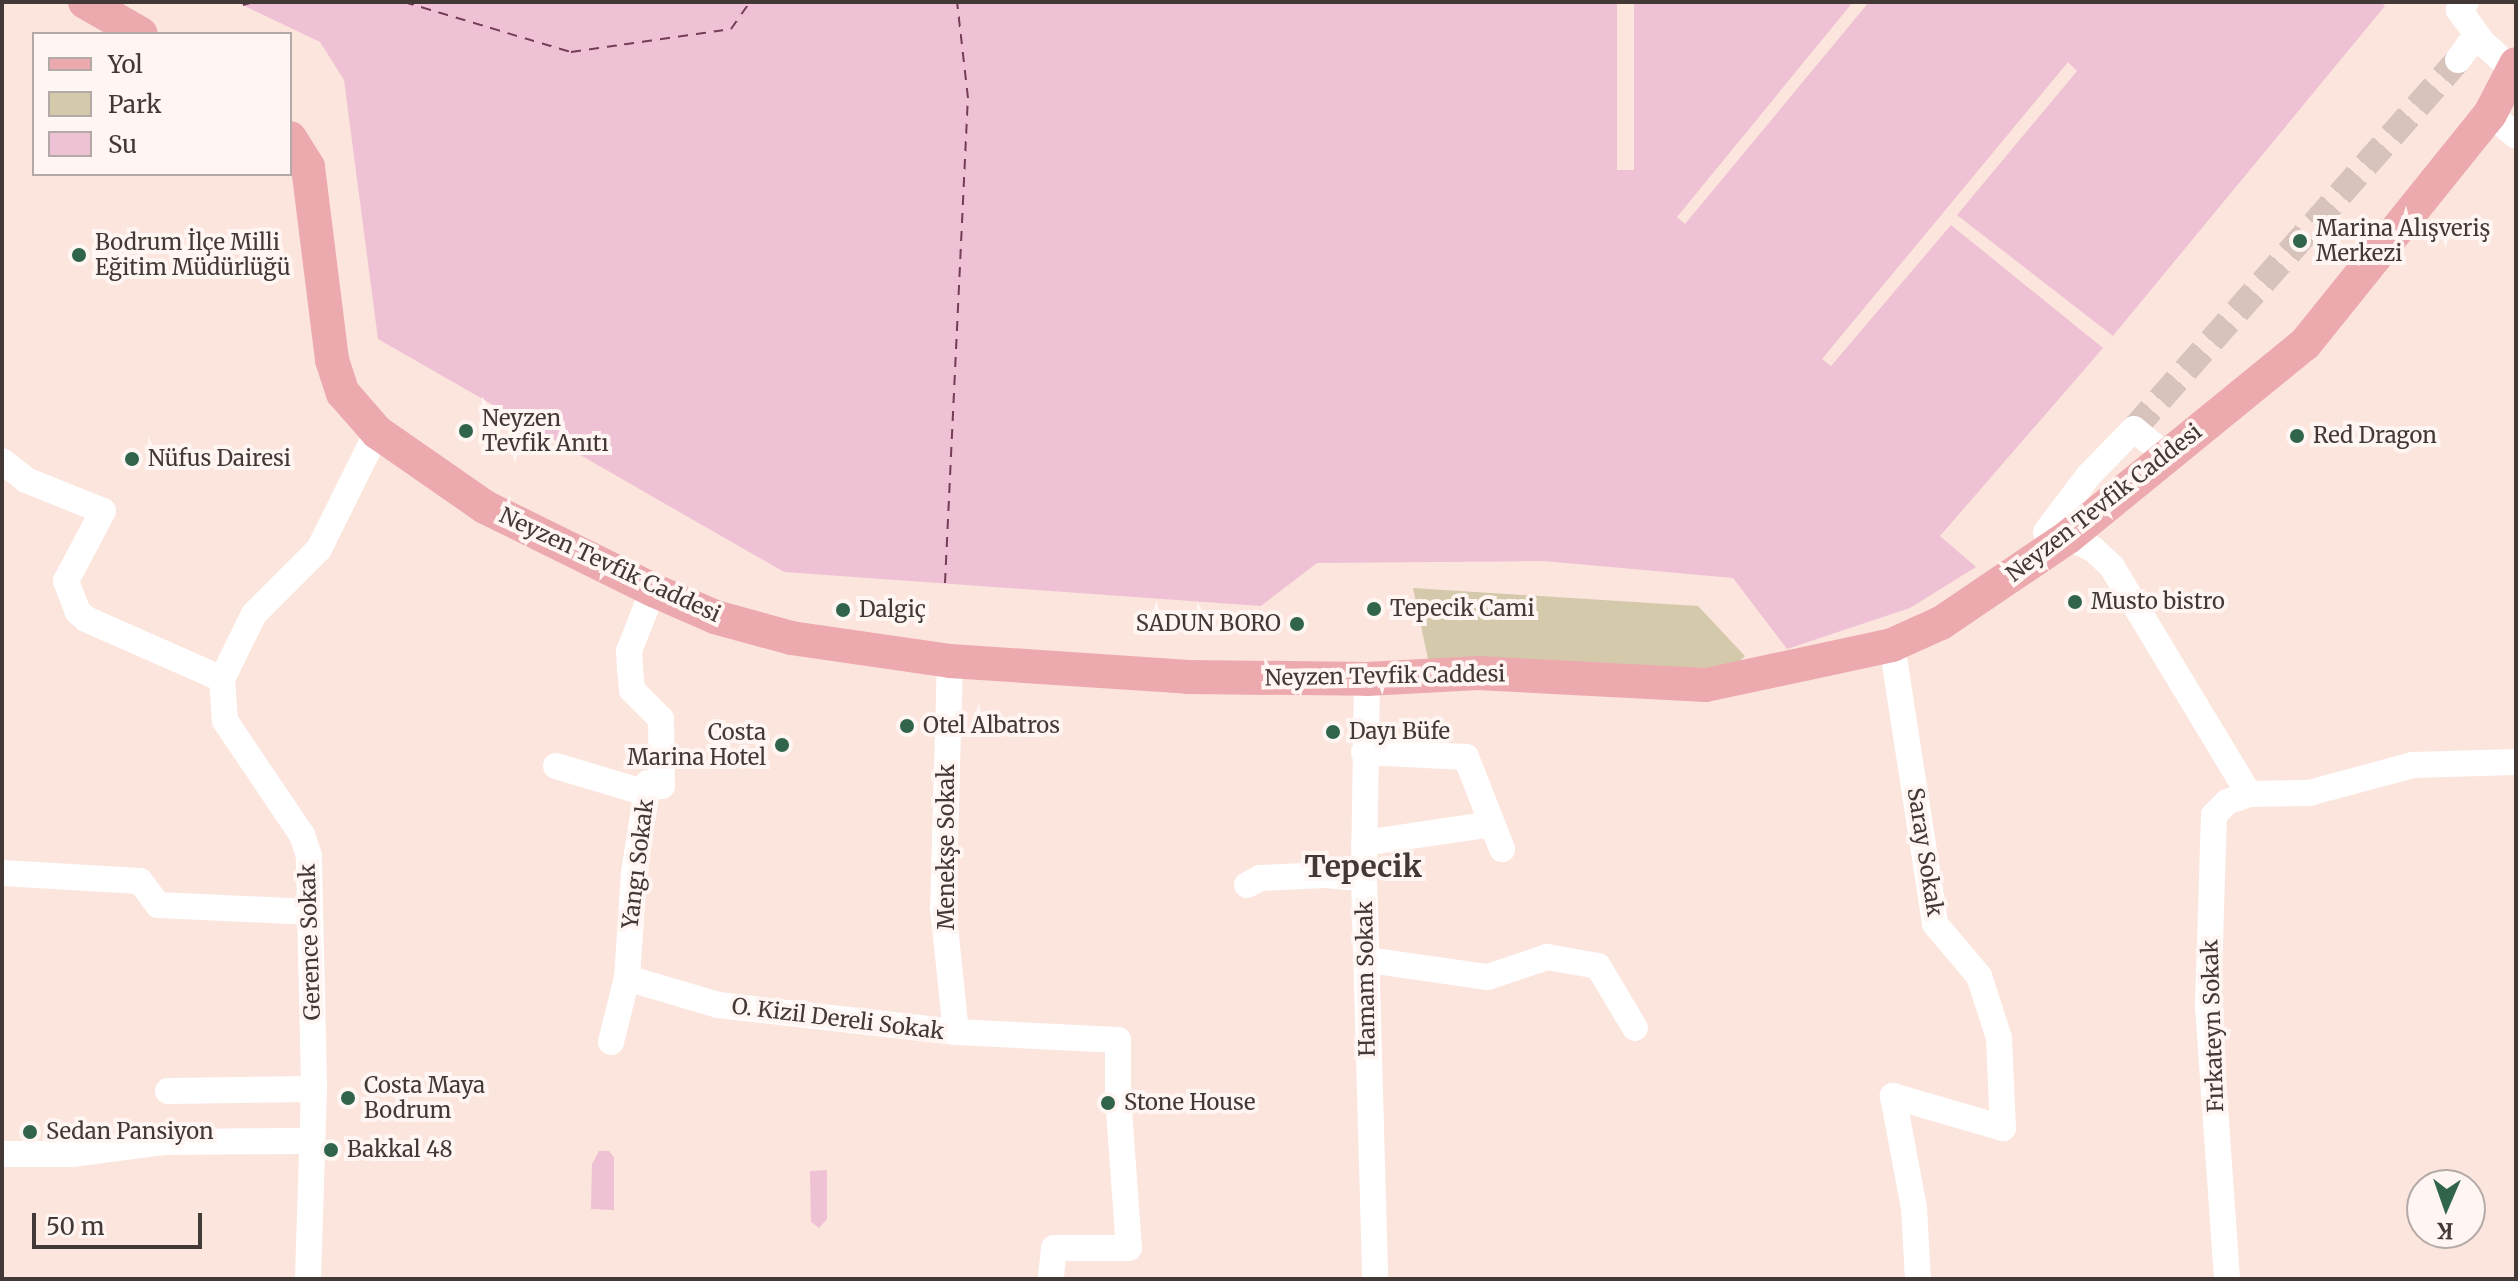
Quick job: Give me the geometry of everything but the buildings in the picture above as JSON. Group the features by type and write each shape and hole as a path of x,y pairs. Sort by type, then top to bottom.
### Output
{"main road":[{"path":"85,2 138,32"},
{"name":"Neyzen Tevfik Caddesi","path":"292,141 308,167 332,360 343,393 377,432 485,507 715,617 791,638 950,661 1188,677 1367,679 1478,673 1706,685 1892,645 1941,623 2305,344 2490,114 2510,64"}],"street":[{"path":"2466,2 2459,10 2482,42 2510,64"},
{"path":"2458,60 2469,45 2482,42"},
{"path":"2490,114 2516,136"},
{"path":"2160,451 2134,429 2089,475 2057,535 2093,549 2112,567 2249,794"},
{"path":"2,461 26,480 103,511 66,581 78,612 86,619 222,679 254,614 319,549 377,432"},
{"name":"Yangı Sokak","path":"627,978 634,873 646,793 648,783 662,786 661,719 632,690 629,651 653,590"},
{"name":"Saray Sokak","path":"1892,645 1935,924 1979,976 1999,1038 2000,1053 2003,1128 1893,1096 1914,1208 1918,1279"},
{"name":"Menekşe Sokak","path":"950,661 943,907 956,1032"},
{"name":"Gerence Sokak","path":"222,679 225,721 302,835 309,856 314,1089 308,1279"},
{"name":"Hamam Sokak","path":"1367,679 1364,878 1375,1279"},
{"path":"1364,752 1466,757 1502,849"},
{"name":"Fırkateyn Sokak","path":"2227,1279 2208,1007 2214,815 2227,802 2249,794 2309,793 2413,765 2516,762"},
{"path":"556,766 646,793"},
{"path":"1364,843 1492,824"},
{"path":"2,873 140,881 158,905 310,912"},
{"path":"1247,885 1260,878 1326,875 1364,878"},
{"path":"1368,960 1488,977 1547,957 1598,966 1635,1028"},
{"path":"611,1042 627,978"},
{"name":"O. Kizil Dereli Sokak","path":"627,978 718,1005 956,1032 1118,1040 1118,1096 1129,1248 1054,1248 1051,1279"},
{"path":"168,1091 314,1089"},
{"path":"2,1154 72,1154 163,1142 311,1141"}],"green space":[{"path":"1413,588 1698,606 1745,656 1731,669 1428,659"}],"water":[{"path":"236,2 2380,2 2385,6 2103,348 1940,536 1976,567 1910,608 1787,649 1733,578 1543,561 1317,563 1261,606 784,572 378,339 344,80 320,42"},
{"path":"599,1151 609,1151 614,1157 614,1210 591,1209 592,1164"},
{"path":"827,1170 827,1219 819,1228 811,1222 810,1171"}],"pier":[{"path":"1617,2 1634,2 1634,170 1617,170"},
{"path":"1853,2 1869,2 1685,224 1677,217"},
{"path":"2068,62 2077,71 1957,215 2113,336 2103,348 1951,225 1831,366 1822,359"}],"ferry route":[{"path":"243,5 254,2"},
{"path":"404,2 571,52 731,29 750,2"},
{"path":"945,583 968,98 957,2"}],"tunnel":[{"path":"2134,429 2458,60"}],"place":[{"name":"Marina Alışveriş Merkezi","path":"2300,241"},
{"name":"Bodrum İlçe Milli Eğitim Müdürlüğü","path":"79,255"},
{"name":"Neyzen Tevfik Anıtı","path":"466,431"},
{"name":"Red Dragon","path":"2297,436"},
{"name":"Nüfus Dairesi","path":"132,459"},
{"name":"Musto bistro","path":"2075,602"},
{"name":"Tepecik Cami","path":"1374,609"},
{"name":"Dalgiç","path":"843,610"},
{"name":"SADUN BORO","path":"1297,624"},
{"name":"Otel Albatros","path":"907,726"},
{"name":"Dayı Büfe","path":"1333,732"},
{"name":"Costa Marina Hotel","path":"782,745"},
{"name":"Costa Maya Bodrum","path":"348,1098"},
{"name":"Stone House","path":"1108,1103"},
{"name":"Sedan Pansiyon","path":"30,1132"},
{"name":"Bakkal 48","path":"331,1150"}],"district":[{"name":"Tepecik","path":"1363,866"}]}
